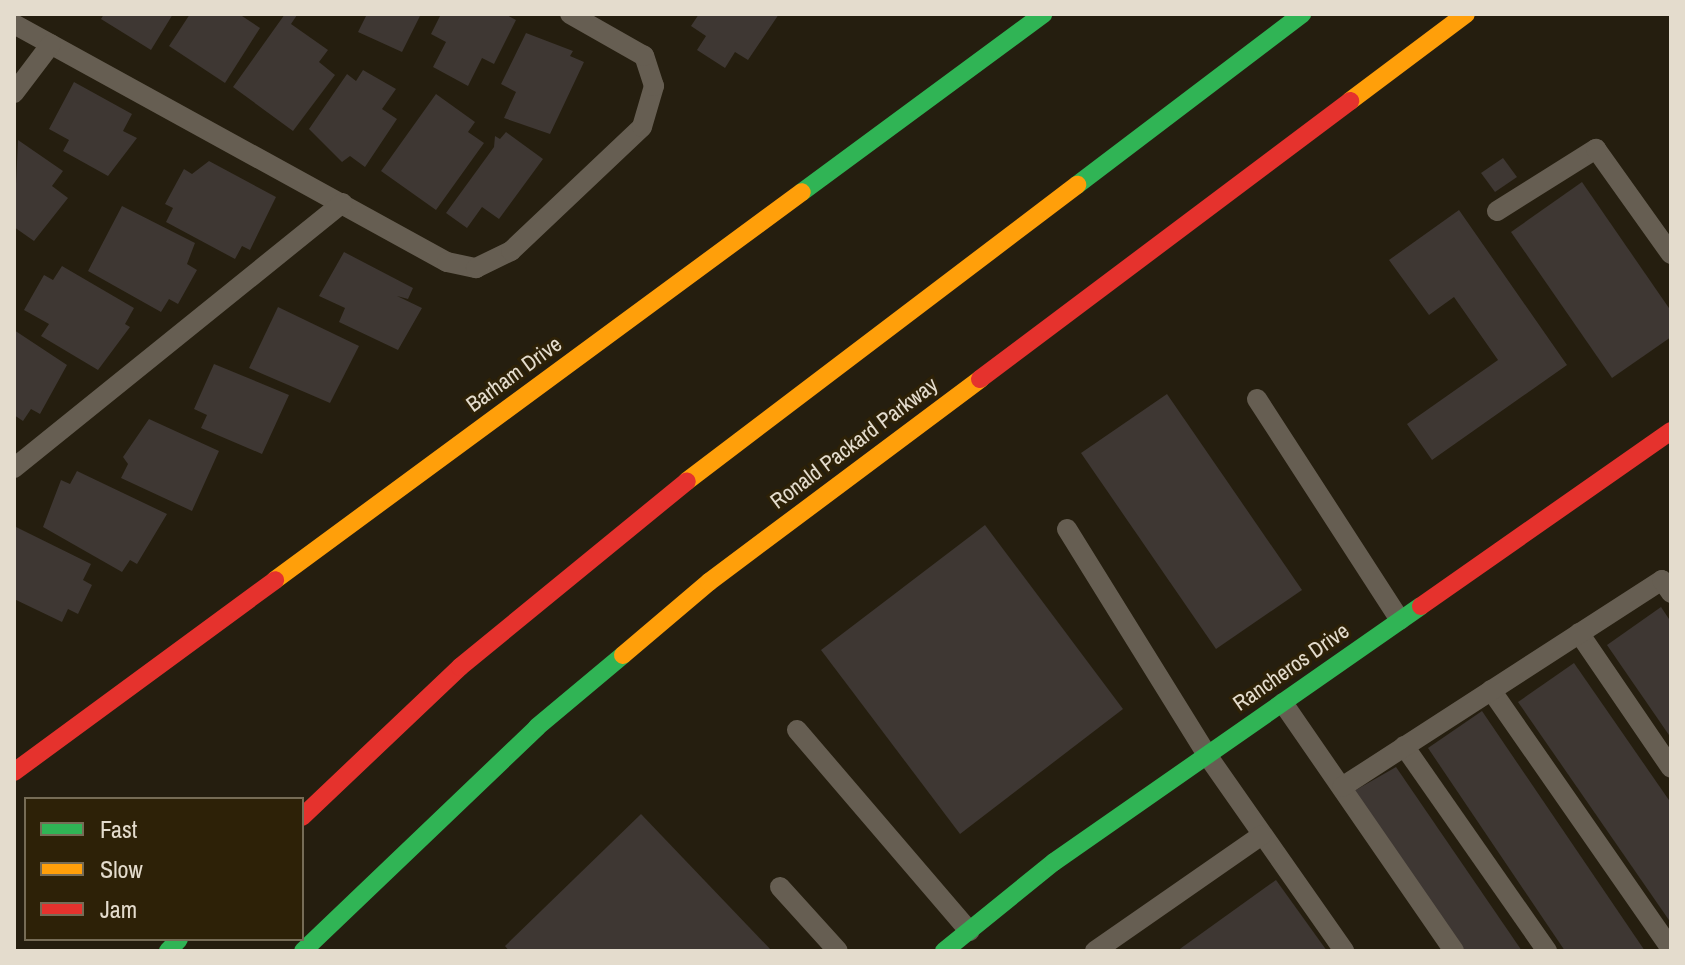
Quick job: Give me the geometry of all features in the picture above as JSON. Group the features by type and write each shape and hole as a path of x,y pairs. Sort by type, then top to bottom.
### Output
{"main road":[{"path":"304,815 460,667 621,531 1302,14"},
{"name":"Ronald Packard Parkway","path":"303,951 537,727 709,582 1466,14"},
{"name":"Barham Drive","path":"17,766 1033,17"},
{"name":"Rancheros Drive","path":"944,951 1054,862 1671,431"}],"lane":[{"path":"14,24 447,262 476,268 511,251 642,127 654,86 644,56 570,14"},
{"path":"14,93 51,44"},
{"path":"1497,211 1596,149 1671,254"},
{"path":"14,468 343,203"},
{"path":"1257,399 1400,620"},
{"path":"1067,529 1207,755 1344,951"},
{"path":"1342,787 1662,580 1671,593"},
{"path":"1579,633 1671,768"},
{"path":"1491,690 1671,949"},
{"path":"1283,703 1454,951"},
{"path":"797,730 969,931"},
{"path":"1404,746 1547,951"},
{"path":"1095,951 1262,835"},
{"path":"780,887 838,951"}],"building":[{"path":"104,14 173,14 151,50 101,19"},
{"path":"190,14 239,14 260,28 225,83 169,46"},
{"path":"285,14 297,15 291,24 328,50 319,62 335,75 293,131 233,87"},
{"path":"367,14 421,14 402,52 358,32"},
{"path":"441,14 505,14 516,20 494,64 482,58 468,86 433,67 446,42 431,34"},
{"path":"699,14 779,14 748,60 735,52 725,68 697,50 706,36 691,26"},
{"path":"526,33 573,51 570,56 584,62 550,134 504,118 516,92 501,84"},
{"path":"363,70 396,89 382,109 397,119 365,167 350,156 342,162 309,129 347,74 356,81"},
{"path":"74,82 132,114 123,131 137,138 108,176 63,151 69,140 49,129"},
{"path":"436,94 475,122 468,132 484,143 436,210 381,171"},
{"path":"506,132 543,159 499,219 482,207 467,228 446,213 494,147 495,136 500,139"},
{"path":"18,140 63,171 52,186 68,198 34,241 14,227"},
{"path":"1503,158 1517,177 1495,192 1481,173"},
{"path":"209,161 276,197 250,250 242,246 235,259 166,222 173,208 165,204 184,169 192,174"},
{"path":"1582,182 1671,311 1671,337 1612,378 1511,232"},
{"path":"122,206 195,243 187,264 197,270 178,304 169,299 161,312 88,271"},
{"path":"1459,210 1567,365 1432,460 1407,424 1498,360 1454,297 1429,315 1389,260"},
{"path":"344,252 413,288 408,299 397,296 422,308 398,350 339,322 345,308 319,296"},
{"path":"62,266 134,308 125,324 130,327 98,370 41,336 49,324 24,310 44,275 53,280"},
{"path":"278,307 359,346 330,403 249,368"},
{"path":"14,330 67,365 40,414 31,409 23,421 14,415"},
{"path":"214,364 289,395 262,454 201,428 207,415 194,409"},
{"path":"1167,394 1302,590 1216,649 1081,453"},
{"path":"149,419 219,451 192,511 121,478 128,464 123,457"},
{"path":"77,471 167,514 137,564 130,560 122,572 43,527 61,480 70,484"},
{"path":"985,525 1123,709 960,834 821,650"},
{"path":"14,526 91,564 83,580 92,585 78,614 68,609 62,622 14,599"},
{"path":"1661,607 1671,622 1671,738 1607,645"},
{"path":"1574,663 1671,803 1671,923 1518,702"},
{"path":"1482,711 1645,951 1565,951 1428,748"},
{"path":"1396,767 1522,951 1465,951 1354,791"},
{"path":"641,814 772,951 509,951 505,946"},
{"path":"1276,880 1327,951 1177,951"}],"traffic: fast":[{"path":"802,192 1043,14"},
{"path":"1077,185 1302,14"},
{"path":"944,951 1054,862 1421,606"},
{"path":"303,951 537,727 623,655"},
{"path":"168,951 177,941"}],"traffic: slow":[{"path":"1350,101 1466,14"},
{"path":"687,481 1077,185"},
{"path":"275,580 802,192"},
{"path":"623,655 709,582 980,379"}],"traffic: jam":[{"path":"980,379 1350,101"},
{"path":"1421,606 1671,431"},
{"path":"304,815 460,667 687,481"},
{"path":"14,772 275,580"}]}
